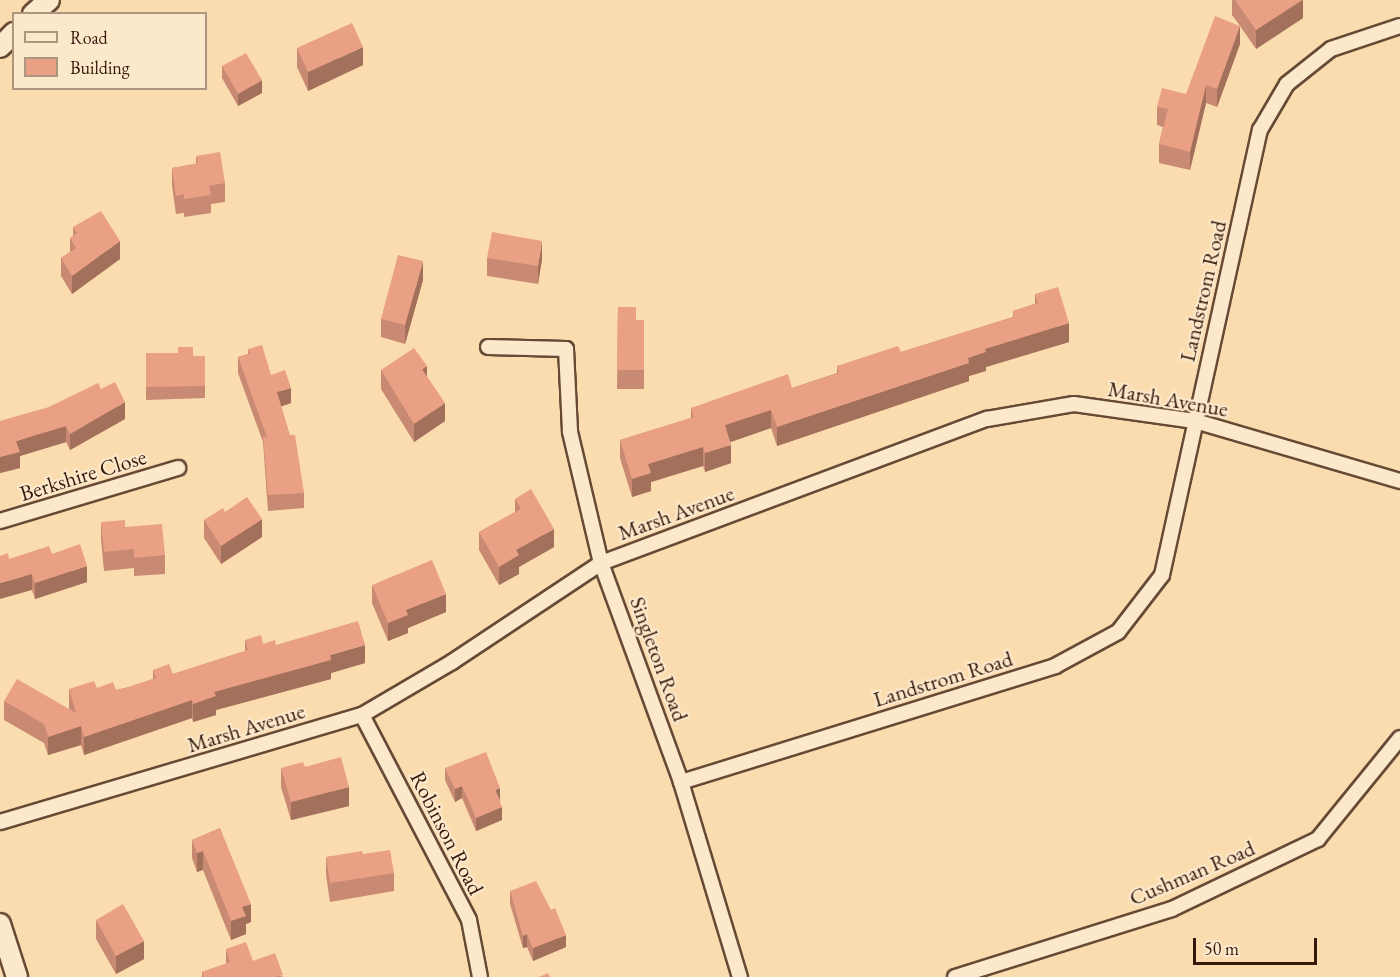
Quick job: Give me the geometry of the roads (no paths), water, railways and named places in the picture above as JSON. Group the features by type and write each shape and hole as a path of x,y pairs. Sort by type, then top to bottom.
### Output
{"main road":[{"path":"35,12 49,0"},
{"path":"0,47 12,35"},
{"path":"0,924 17,977"}],"street":[{"name":"Landstrom Road","path":"681,782 1055,666 1118,632 1162,575 1260,130 1287,84 1331,49 1400,26"},
{"name":"Singleton Road","path":"488,347 566,349 570,432 601,563 681,782 740,977"},
{"name":"Marsh Avenue","path":"0,822 362,715 452,662 601,563 987,419 1074,404 1195,421 1400,481"},
{"name":"Berkshire Close","path":"0,521 178,468"},
{"name":"Robinson Road","path":"362,715 469,920 480,977"},
{"name":"Cushman Road","path":"955,977 1172,909 1318,839 1400,738"}]}
